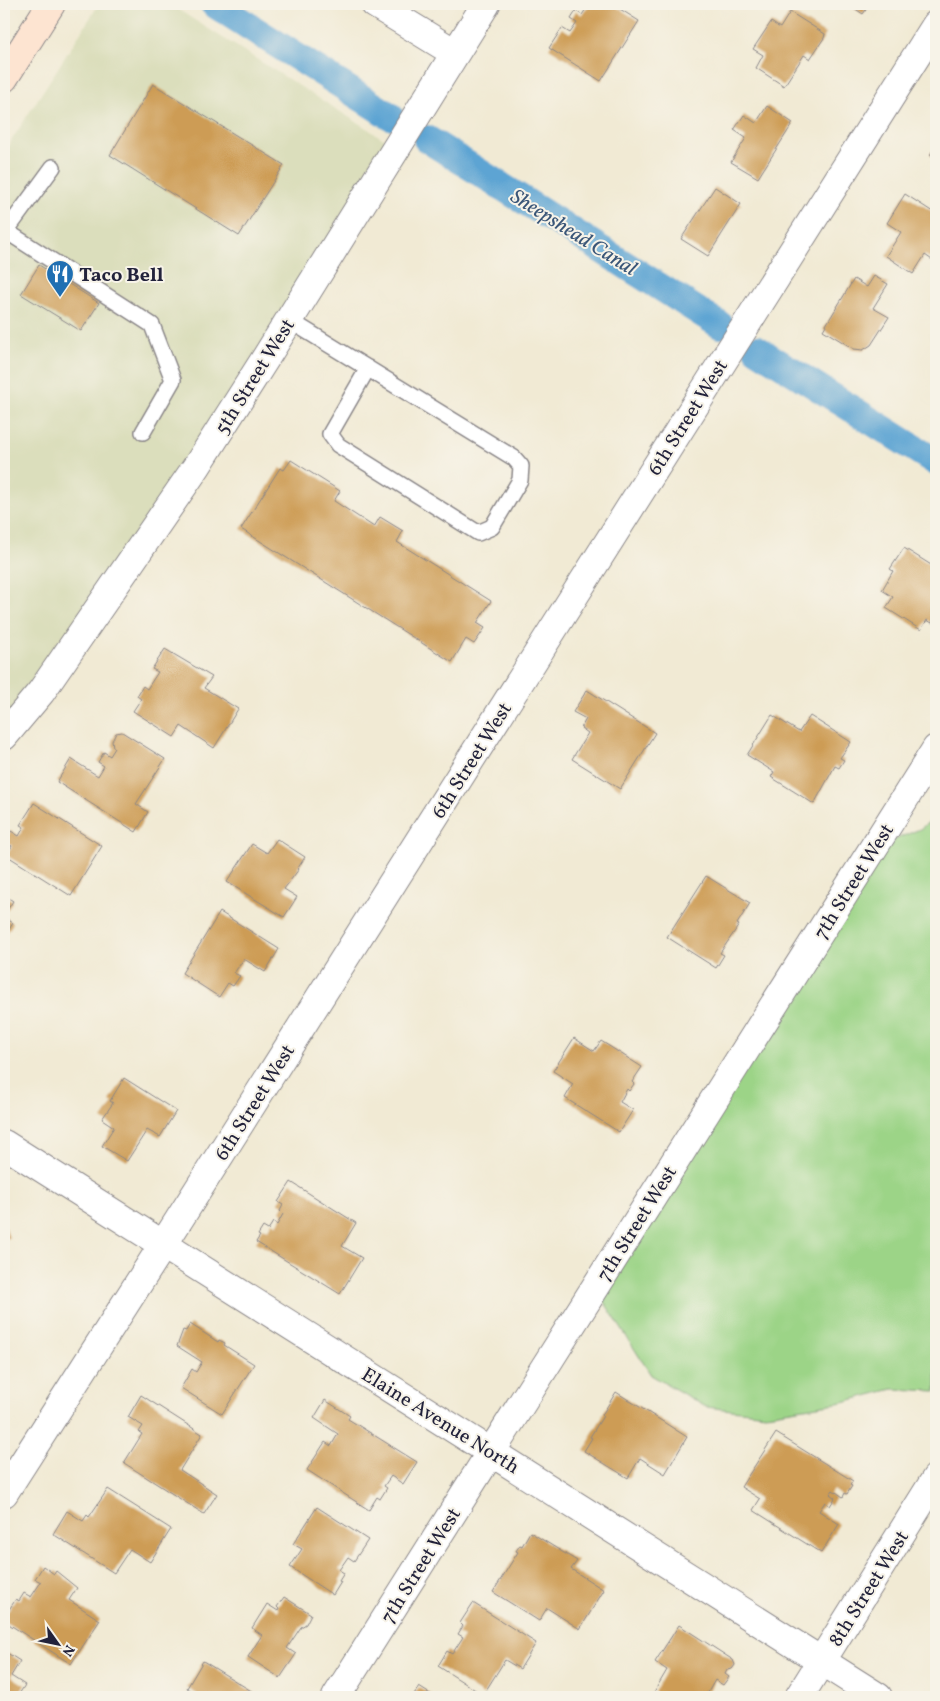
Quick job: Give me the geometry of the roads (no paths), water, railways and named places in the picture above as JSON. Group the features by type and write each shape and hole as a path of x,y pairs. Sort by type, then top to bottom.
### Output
{"main road":[{"path":"4,78 51,4"}],"street":[{"path":"375,4 455,53"},
{"name":"5th Street West","path":"4,736 41,692 90,624 202,458 486,4"},
{"name":"6th Street West","path":"4,1493 936,25"},
{"name":"7th Street West","path":"336,1697 936,749"},
{"name":"Elaine Avenue North","path":"4,1144 878,1697"},
{"name":"8th Street West","path":"799,1697 936,1478"}],"lane":[{"path":"53,167 5,233 152,325 173,380 143,432"},
{"path":"289,320 368,368 514,458 521,466 520,480 492,527 478,533 338,445 330,434 368,368"}],"waterway":[{"name":"Sheepshead Canal","path":"214,4 390,116"},
{"name":"Sheepshead Canal","path":"427,139 720,325"},
{"name":"Sheepshead Canal","path":"757,349 936,462"}],"place":[{"name":"Taco Bell","path":"60,298"}]}
